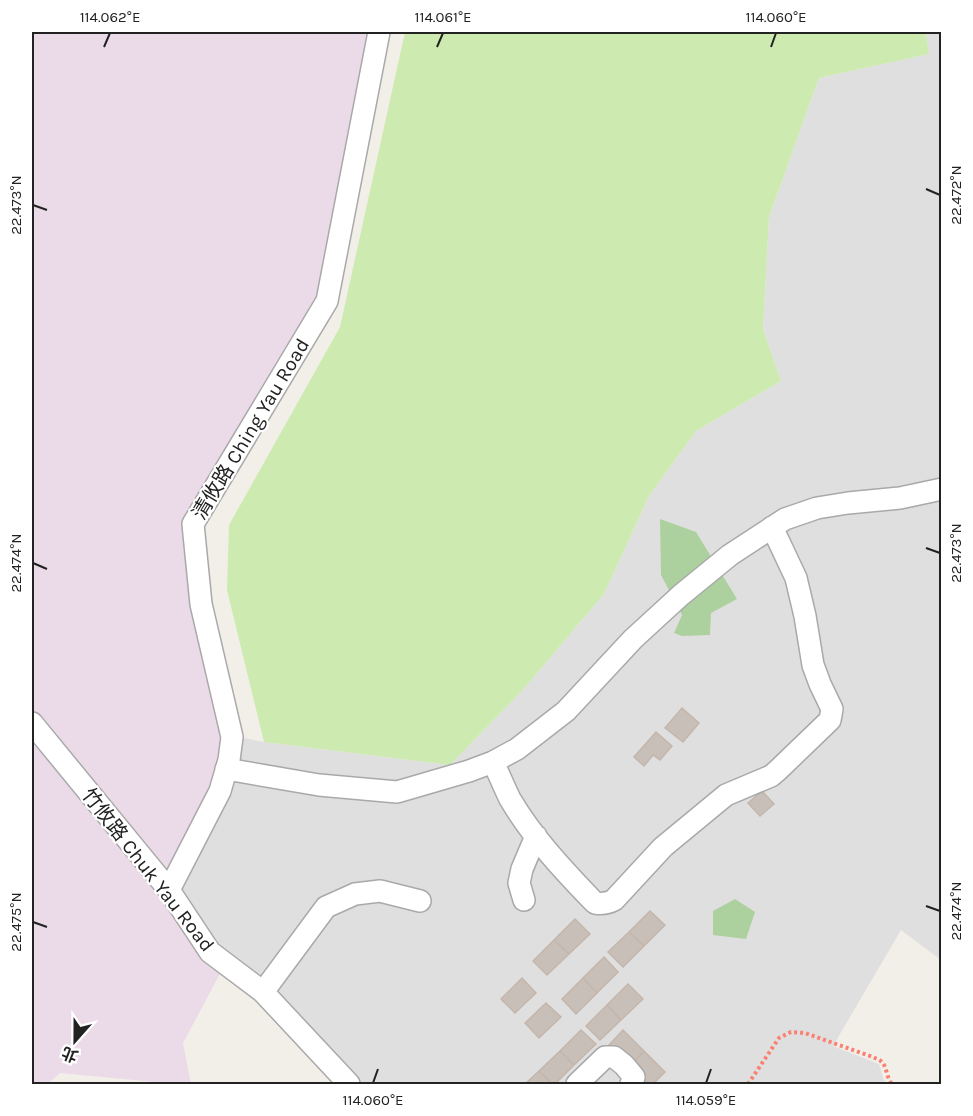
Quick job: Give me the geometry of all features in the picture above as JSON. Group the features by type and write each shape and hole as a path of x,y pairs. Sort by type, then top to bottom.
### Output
{"street":[{"name":"清攸路 Ching Yau Road","path":"169,890 220,791 232,737 201,604 193,524 327,301 380,32"},
{"path":"226,769 319,785 398,792 493,762 517,748 566,711 633,639 681,595 730,555 785,519 817,508 900,498 942,489"},
{"path":"493,762 510,798 536,836 560,867 595,903 602,904 614,900 663,847 726,795 771,776 831,720 832,709 813,664 796,578 772,527"},
{"name":"竹攸路 Chuk Yau Road","path":"32,723 169,890 210,952 263,992 349,1084"},
{"path":"524,900 519,883 522,869 536,836"},
{"path":"263,992 326,907 355,894 380,891 420,901"},
{"path":"577,1084 605,1057 614,1057 624,1065 634,1077 631,1084"}],"path":[{"path":"748,1084 779,1038 791,1032 805,1033 873,1057 882,1062 887,1078 892,1084"}],"shaded area":[{"path":"32,32 372,32 320,298 185,522 224,738 213,788 167,877 32,712"},
{"path":"926,32 941,32 941,960 901,930 833,1046 879,1064 884,1080 888,1084 358,1084 215,947 177,890 239,737 450,765 521,692 604,594 649,496 696,431 781,381 763,329 769,217 819,78 929,54"},
{"path":"32,735 222,970 183,1043 191,1084 60,1073 48,1084 32,1084"}],"green space":[{"path":"405,32 926,32 929,54 819,78 769,217 763,329 781,381 696,431 649,496 604,594 521,692 450,765 264,742 227,590 229,525 340,327"},
{"path":"660,519 696,532 737,599 711,613 710,635 682,636 674,633 682,615 661,575"},
{"path":"735,899 755,912 746,939 713,935 713,911"}],"building":[{"path":"682,708 699,723 683,742 665,728"},
{"path":"656,732 672,746 660,760 653,755 644,766 634,757"},
{"path":"762,791 774,804 760,816 748,803"},
{"path":"650,911 665,925 644,946 629,932"},
{"path":"575,919 590,934 569,954 554,940"},
{"path":"629,932 644,946 623,967 608,952"},
{"path":"554,940 569,954 547,975 533,961"},
{"path":"604,957 618,972 597,993 583,978"},
{"path":"522,978 536,993 515,1013 501,999"},
{"path":"583,978 597,993 576,1014 562,999"},
{"path":"628,984 643,999 621,1020 607,1005"},
{"path":"546,1003 561,1017 539,1038 525,1023"},
{"path":"607,1005 621,1020 600,1040 586,1026"},
{"path":"581,1030 596,1044 574,1065 560,1051"},
{"path":"623,1030 644,1051 630,1066 609,1045"},
{"path":"560,1051 574,1065 555,1084 552,1084 539,1071"},
{"path":"644,1051 665,1072 653,1084 649,1084 630,1066"},
{"path":"539,1071 552,1084 525,1084"}]}
